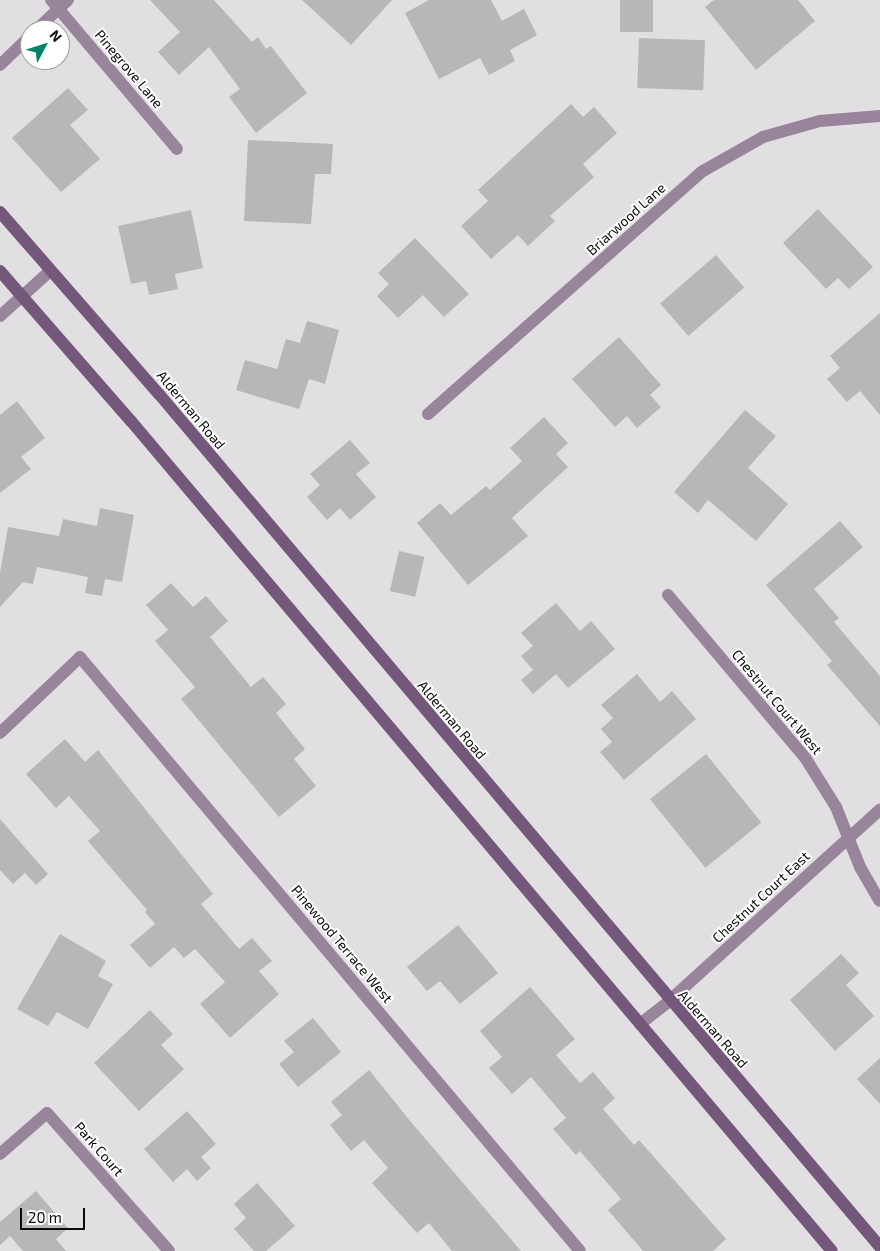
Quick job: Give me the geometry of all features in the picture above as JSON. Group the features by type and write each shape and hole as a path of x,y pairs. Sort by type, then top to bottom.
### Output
{"main road":[{"name":"Alderman Road","path":"0,212 159,394 669,1001 880,1247"},
{"path":"0,271 131,421 832,1251"}],"street":[{"path":"43,20 55,4 68,0"},
{"name":"Pinegrove Lane","path":"55,4 177,149"},
{"path":"0,65 20,46"},
{"name":"Briarwood Lane","path":"428,414 703,172 763,137 820,122 880,116"},
{"path":"0,316 50,271"},
{"name":"Chestnut Court West","path":"668,595 806,759 836,807 848,838"},
{"name":"Pinewood Terrace West","path":"0,733 80,658 580,1251"},
{"name":"Chestnut Court East","path":"640,1024 669,1001 880,810"},
{"path":"848,838 860,867 880,901"},
{"name":"Park Court","path":"0,1154 47,1113 169,1251"}],"building":[{"path":"150,0 214,0 252,42 258,37 266,49 271,46 307,93 256,133 229,97 240,89 209,47 179,75 158,52 180,32"},
{"path":"302,0 392,0 351,45"},
{"path":"429,0 491,0 502,21 524,9 537,35 510,50 515,61 489,75 480,58 439,79 405,13"},
{"path":"620,0 653,0 653,32 620,32"},
{"path":"714,0 798,0 815,21 756,70 705,7"},
{"path":"639,38 705,40 703,90 637,88"},
{"path":"68,88 88,110 70,125 100,159 61,192 12,138"},
{"path":"571,104 583,117 594,107 617,133 583,164 594,177 550,216 555,221 528,246 518,235 491,259 461,226 488,201 478,190"},
{"path":"248,140 333,144 331,174 315,174 311,224 244,221"},
{"path":"818,209 873,267 849,289 838,278 826,289 783,243"},
{"path":"191,210 203,268 175,274 178,289 149,295 146,281 131,284 118,226"},
{"path":"415,238 469,294 444,317 423,295 398,318 377,296 389,284 378,273"},
{"path":"716,255 744,287 688,336 660,304"},
{"path":"880,313 880,415 860,391 847,402 827,379 840,368 830,356"},
{"path":"307,321 339,330 325,384 309,379 299,409 236,390 245,360 277,369 286,339 300,343"},
{"path":"619,337 661,385 650,395 661,407 637,428 627,416 615,427 572,379"},
{"path":"17,401 45,438 21,457 31,469 0,493 0,415"},
{"path":"745,410 776,436 748,468 788,504 756,541 708,500 698,513 674,492"},
{"path":"544,417 568,443 556,454 568,467 512,518 528,536 468,585 417,523 440,503 451,515 486,486 490,490 522,461 510,448"},
{"path":"350,440 370,463 356,474 376,497 350,520 340,508 327,520 307,497 320,485 310,474"},
{"path":"100,508 134,515 122,582 105,579 102,596 85,593 88,577 37,567 33,584 23,582 0,607 0,573 8,527 59,536 63,519 97,526"},
{"path":"840,521 863,547 814,589 839,618 834,622 880,676 880,726 827,665 832,661 766,585"},
{"path":"399,551 424,557 415,597 390,591"},
{"path":"171,583 193,607 206,596 228,621 210,637 251,687 263,677 286,704 276,713 305,749 294,759 316,786 279,817 181,699 195,687 155,641 168,630 146,605"},
{"path":"556,603 580,631 591,621 615,649 568,688 556,674 533,694 521,680 533,670 521,656 533,646 521,633"},
{"path":"637,674 660,702 672,691 696,719 624,780 600,752 612,742 601,729 613,718 601,705"},
{"path":"65,739 85,762 98,750 213,894 201,904 239,949 252,938 272,961 259,971 279,994 230,1038 200,1004 225,982 195,949 184,958 174,947 150,968 130,945 155,924 145,912 147,910 88,841 100,831 69,796 56,808 26,774"},
{"path":"706,754 761,822 705,868 650,799"},
{"path":"0,819 48,874 36,885 25,873 13,884 0,870"},
{"path":"458,925 498,973 460,1004 440,981 427,991 407,967"},
{"path":"60,934 106,961 98,976 113,984 88,1029 57,1012 48,1026 17,1009"},
{"path":"841,954 859,973 846,985 874,1016 835,1051 790,1000"},
{"path":"530,987 575,1039 556,1055 580,1083 593,1072 615,1098 603,1109 634,1145 639,1140 726,1239 713,1251 643,1251 608,1210 621,1199 580,1151 576,1155 553,1129 566,1118 531,1077 512,1094 489,1068 502,1057 480,1031"},
{"path":"150,1010 173,1034 161,1045 184,1069 139,1111 94,1063"},
{"path":"313,1018 341,1052 298,1087 279,1064 294,1052 284,1041"},
{"path":"880,1058 880,1104 857,1079"},
{"path":"369,1070 521,1251 452,1251 429,1223 417,1233 372,1183 388,1168 364,1140 351,1151 330,1125 342,1115 331,1102"},
{"path":"187,1111 216,1144 201,1157 211,1168 197,1181 187,1169 173,1182 144,1149"},
{"path":"257,1183 295,1226 266,1251 254,1251 234,1229 246,1218 234,1204"},
{"path":"36,1191 68,1228 56,1239 66,1251 23,1251 10,1236 0,1245 0,1222"}]}
